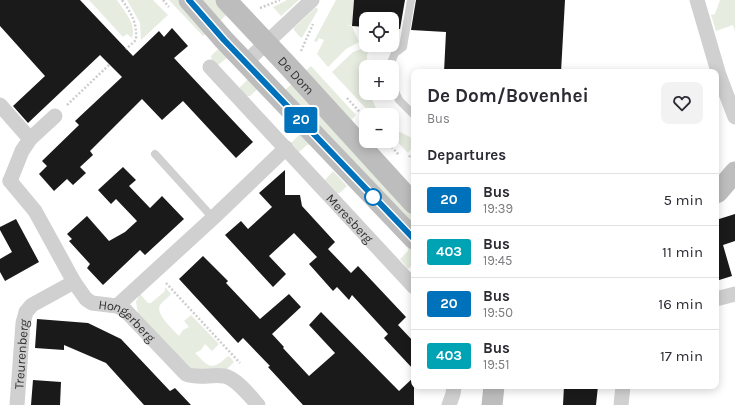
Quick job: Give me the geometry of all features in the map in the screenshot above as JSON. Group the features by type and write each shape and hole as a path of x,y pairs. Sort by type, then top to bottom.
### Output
{"street":[{"name":"De Dom","path":"189,0 411,236"},
{"name":"De Dom","path":"226,0 411,201"},
{"path":"246,62 312,0"},
{"path":"697,0 715,69"},
{"name":"Meresberg","path":"210,67 411,284"},
{"path":"719,80 735,117"},
{"path":"0,105 30,139"},
{"path":"5,180 30,139 55,116"},
{"path":"117,306 213,218 286,148"},
{"path":"719,170 735,172"},
{"path":"719,191 735,172"},
{"name":"Hongerberg","path":"5,180 36,211 74,282 86,299 92,303 117,306 125,310 186,374 193,376 224,376 231,379"},
{"name":"Treurenberg","path":"17,405 23,323 26,312 32,305 74,282"},
{"path":"719,298 735,294"},
{"path":"231,379 258,405"},
{"path":"449,405 454,389"},
{"path":"492,405 494,389"},
{"path":"621,405 623,389"}],"lane":[{"path":"392,60 395,53 403,47 411,0"},
{"path":"399,100 411,112"},
{"path":"155,154 213,218"}],"path":[{"path":"122,0 132,15 137,29 136,40 126,49"},
{"path":"55,116 110,64"},
{"path":"154,271 243,367 231,379"}],"shaded area":[{"path":"89,0 117,0 126,13 133,28 132,38 127,34 123,37"},
{"path":"127,0 153,0 168,15 141,40 140,23"},
{"path":"169,0 183,0 211,30 203,36"},
{"path":"201,0 216,0 228,13 220,21"},
{"path":"287,0 299,0 281,16 273,7"},
{"path":"336,0 354,0 352,25 346,25 352,26 359,42 346,49 328,67 317,54 324,40 319,38 317,42 314,41"},
{"path":"720,0 735,0 735,31 733,25 716,31 711,15 715,14"},
{"path":"315,8 318,10 301,38 294,28"},
{"path":"222,45 261,86 250,96 246,96 239,88 248,79 228,57 218,65 212,61 211,56"},
{"path":"359,50 359,52 368,52 367,60 359,60 359,100 372,100 376,108 365,108 332,72 353,52"},
{"path":"311,66 356,115 348,123 302,74"},
{"path":"293,83 411,210 411,226 285,90"},
{"path":"399,132 411,138 411,150 408,153 399,143"},
{"path":"300,134 311,144 307,145 299,152 291,143"},
{"path":"333,171 347,186 340,193 337,193 325,180"},
{"path":"358,190 411,246 411,266 408,269 400,259 408,251 408,248 355,193"},
{"path":"165,287 171,294 160,305 159,309 162,317 179,336 183,330 189,327 184,321 191,315 219,344 212,351 205,344 201,350 195,353 205,363 211,366 218,364 229,356 234,362 226,370 200,370 188,367 138,313 136,302 140,294 148,303 151,303 165,291"}],"building":[{"path":"0,0 80,0 133,56 159,31 164,37 172,28 188,46 174,58 253,142 236,158 183,101 162,120 142,99 90,151 93,155 80,167 86,173 73,185 67,179 54,191 39,174 47,166 42,161 79,125 75,121 122,77 100,55 28,123 13,106 45,76 0,26"},
{"path":"354,0 405,0 400,29 399,12 359,12 359,26 352,26"},
{"path":"416,0 565,0 561,69 444,69 446,32 411,30"},
{"path":"123,167 136,180 129,186 150,208 162,196 184,219 145,255 140,250 103,285 87,268 90,264 69,241 72,239 67,234 87,216 109,241 125,232 137,221 116,199 111,204 98,190"},
{"path":"285,170 285,195 300,195 302,206 335,242 328,249 351,273 358,266 406,317 398,325 411,339 411,367 384,338 388,334 352,295 349,300 337,287 333,291 309,264 317,257 294,233 269,256 286,274 273,287 225,235 241,221 248,229 272,207 259,193"},
{"path":"735,214 735,241 723,245 732,276 719,280 719,219"},
{"path":"16,219 39,262 5,281 0,272 0,259 12,252 0,230 0,227"},
{"path":"203,256 228,281 226,283 260,319 289,294 301,307 272,334 309,376 335,353 309,325 321,312 399,391 411,380 411,389 414,389 414,405 303,405 268,367 270,366 243,338 238,343 179,279"},
{"path":"37,319 88,323 121,339 170,391 175,388 191,405 144,405 106,363 64,345 64,350 35,348"},
{"path":"33,380 61,382 60,405 31,405"},
{"path":"564,389 598,389 596,405 563,405"}],"bus line":[{"name":"20","path":"189,0 224,40 303,121 411,236"}]}
